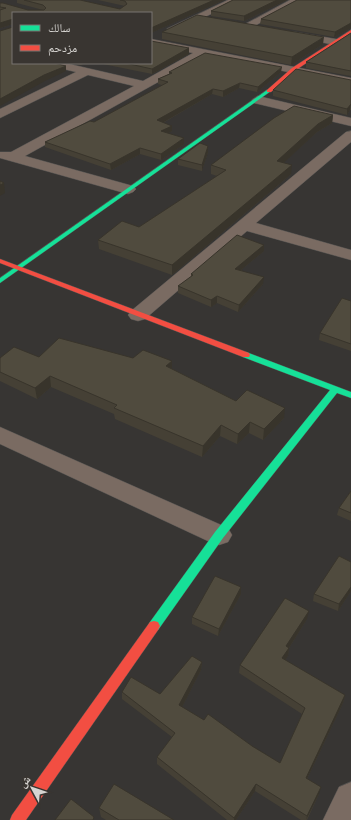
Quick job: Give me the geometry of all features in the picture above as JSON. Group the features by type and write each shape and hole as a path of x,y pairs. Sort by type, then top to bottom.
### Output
{"street":[{"path":"152,39 235,0"},
{"path":"260,29 242,26 297,0"},
{"path":"195,18 217,22"},
{"path":"0,281 258,100 294,69 351,31"},
{"path":"283,33 336,42"},
{"path":"152,42 351,81"},
{"path":"6,155 204,52"},
{"path":"54,64 142,84"},
{"path":"0,114 86,72"},
{"path":"258,100 351,122"},
{"path":"138,316 351,135"},
{"path":"6,155 128,190"},
{"path":"244,225 351,255"},
{"path":"0,261 138,316 351,395"},
{"path":"17,820 219,535 335,389"},
{"path":"2,438 219,535"},
{"path":"340,820 351,799"}],"building":[{"path":"24,0 80,0 120,9 127,4 125,1 120,0 214,0 152,28 152,12 12,12 12,19 0,23 0,10 6,8 0,7 0,3 28,10 44,10 46,8 43,5"},
{"path":"233,0 277,0 244,16 211,11"},
{"path":"297,0 351,0 351,23 335,32 261,19"},
{"path":"197,15 324,37 292,57 162,32"},
{"path":"12,27 12,64 58,64 66,66 44,75 0,99 0,31"},
{"path":"351,33 351,71 306,62"},
{"path":"152,41 189,48 152,69 130,64 152,64"},
{"path":"205,53 282,67 258,87 240,83 223,91 213,89 157,120 172,126 161,131 184,138 161,154 140,148 110,164 45,142 90,121 94,122 168,82 158,79 172,73 169,72"},
{"path":"296,69 351,80 351,104 347,109 273,90"},
{"path":"294,106 333,115 318,124 277,161 292,165 172,265 98,240 122,221 139,227 226,170 211,165 274,118"},
{"path":"200,143 208,146 202,165 178,159"},
{"path":"237,235 264,245 235,269 264,277 239,305 217,296 211,300 178,286 193,275 191,274"},
{"path":"342,298 351,301 351,344 320,333"},
{"path":"59,338 133,358 143,350 172,361 166,366 236,401 247,390 285,408 264,429 250,422 238,434 221,425 203,446 114,408 117,405 50,376 35,388 0,372 0,358 14,347 39,357"},
{"path":"351,491 351,513 339,508"},
{"path":"339,556 351,562 351,587 339,604 314,594"},
{"path":"215,576 241,587 219,629 192,617"},
{"path":"285,598 309,611 286,646 289,648 282,658 345,695 306,778 321,787 307,816 256,784 234,818 157,757 175,733 122,692 131,677 160,694 192,656 202,662 179,705 204,720 208,714 252,746 280,763 305,708 240,665"},
{"path":"114,784 174,820 119,820 99,808"},
{"path":"71,799 94,817 93,820 55,820"}],"traffic: fast":[{"path":"0,281 269,91"},
{"path":"246,355 351,395"},
{"path":"154,626 219,535 335,389"}],"traffic: jam":[{"path":"269,91 294,69 351,31"},
{"path":"0,261 246,355"},
{"path":"17,820 154,626"}]}
